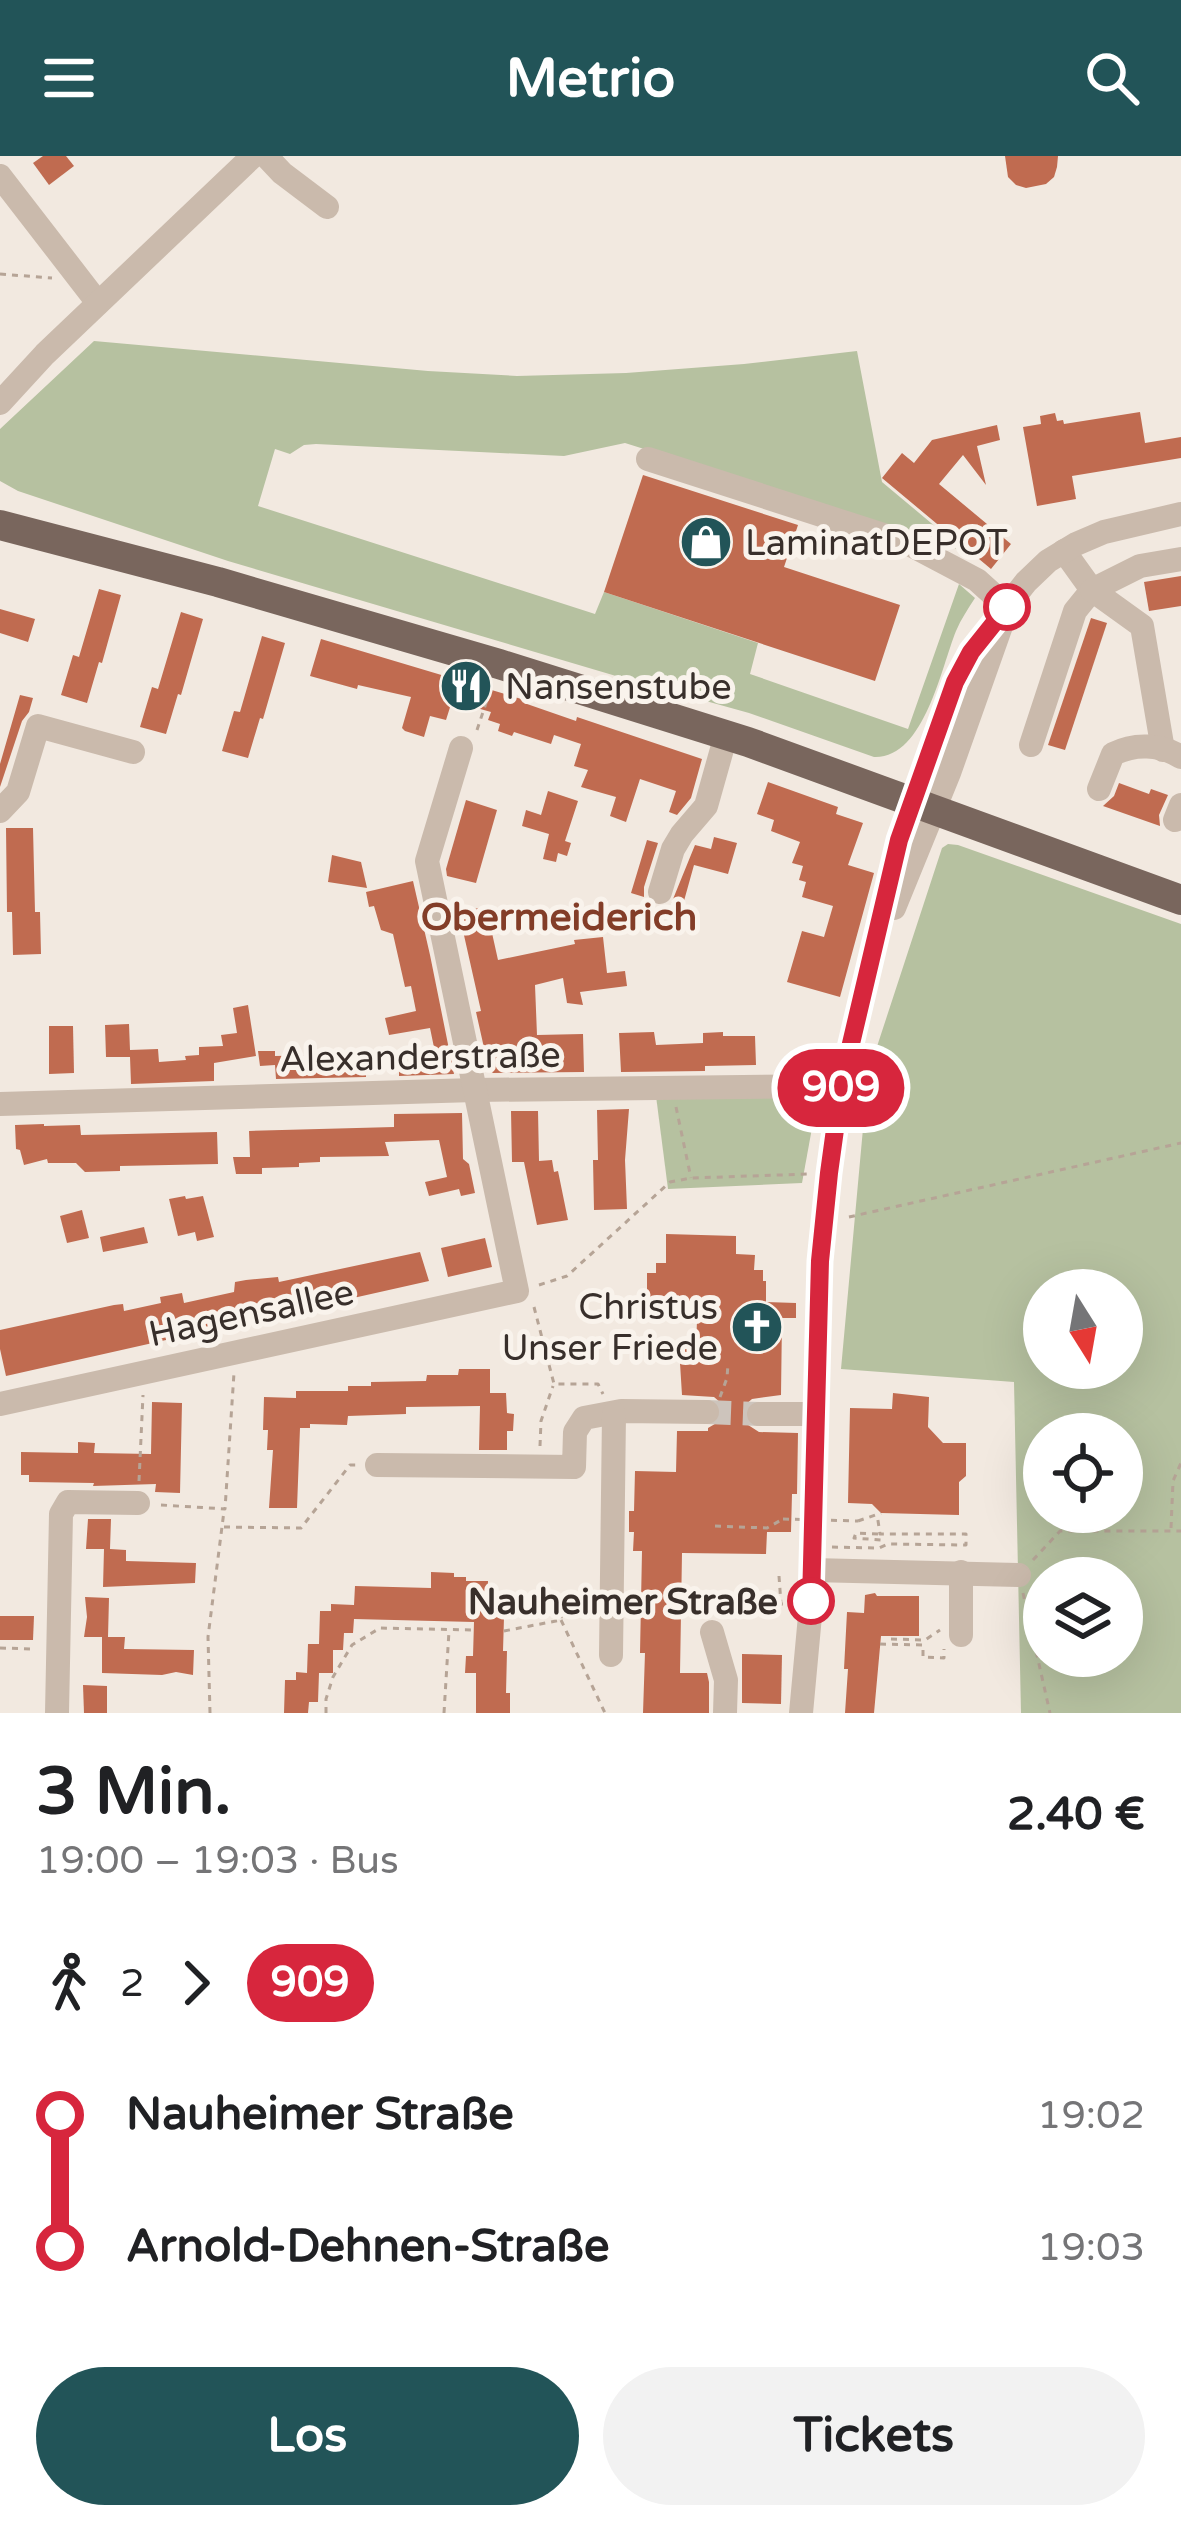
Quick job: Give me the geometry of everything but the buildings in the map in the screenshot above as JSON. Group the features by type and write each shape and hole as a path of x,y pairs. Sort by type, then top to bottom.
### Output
{"main road":[{"path":"0,506 218,582"},
{"path":"0,525 218,582 725,735 1181,900"}],"street":[{"path":"0,403 253,156"},
{"path":"266,156 327,207"},
{"path":"0,176 98,303"},
{"path":"0,391 45,355"},
{"path":"648,459 905,542 976,580 1007,607"},
{"path":"801,1713 812,1558 824,1222 841,1086 874,956 924,804 1007,607 1026,582 1064,551 1104,532 1181,514"},
{"path":"1064,551 1092,590 1142,626 1172,753 1148,746 1125,748 1113,754 1099,789"},
{"path":"1031,745 1075,611 1092,590 1139,566 1181,559"},
{"path":"0,811 18,792 38,726 134,752"},
{"path":"660,892 673,849 706,806 725,735"},
{"path":"461,748 427,861 517,1292"},
{"name":"Alexanderstraße","path":"0,1104 475,1090 841,1086"},
{"name":"Hagensallee","path":"0,1404 517,1292"},
{"path":"377,1465 574,1467 575,1432 584,1418 714,1403"},
{"path":"610,1654 614,1414"},
{"path":"759,1414 816,1414"},
{"path":"56,1713 61,1514 68,1502 138,1503"},
{"path":"812,1558 1019,1575"},
{"path":"954,1641 961,1572"},
{"path":"712,1632 725,1681 725,1713"}],"path":[{"path":"0,274 79,280"},
{"path":"461,748 474,740 500,664"},
{"path":"672,1087 691,1178"},
{"path":"824,1222 1181,1143"},
{"path":"517,1292 567,1276 670,1182 829,1173"},
{"path":"517,1292 531,1297 554,1384 542,1420 538,1467"},
{"path":"210,1713 208,1637 225,1509 235,1353"},
{"path":"714,1403 728,1378 728,1364"},
{"path":"144,1372 138,1503 225,1509"},
{"path":"554,1384 598,1384 614,1414"},
{"path":"1171,1530 1173,1481 1181,1463"},
{"path":"222,1527 301,1528 350,1465 377,1465"},
{"path":"715,1526 767,1528 783,1520 857,1521 879,1514 880,1534"},
{"path":"1050,1713 1019,1575 1060,1531 1181,1531"},
{"path":"812,1558 888,1544 966,1545 966,1534 856,1533 854,1538 888,1544"},
{"path":"779,1576 781,1604"},
{"path":"562,1603 560,1620 605,1713"},
{"path":"880,1644 926,1640 946,1626 945,1609 961,1606"},
{"path":"504,1631 560,1620"},
{"path":"326,1713 333,1677 352,1645 380,1628 474,1630"},
{"path":"444,1713 449,1630"},
{"path":"891,1640 923,1645 923,1657 944,1658 944,1648 954,1641"},
{"path":"0,1648 58,1648"}],"green space":[{"path":"94,341 517,376 626,373 857,351 882,482 973,558 949,545 625,443 564,456 316,444 290,454 275,449 258,506 595,614 604,592 758,643 750,674 908,729 959,584 975,598 956,631 918,728 891,754 874,757 749,713 228,561 0,481 0,429"},
{"path":"948,844 1181,924 1181,1713 1021,1713 1014,1382 841,1369 868,1074 942,848"},
{"path":"818,1095 802,1183 668,1189 656,1096"}],"tunnel":[{"path":"707,1412 759,1414"}],"bus line":[{"name":"909","path":"811,1601 820,1261 841,1086 899,840 955,682 971,652 1007,607"}],"place":[{"name":"LaminatDEPOT","path":"706,542"},
{"name":"Nansenstube","path":"466,686"},
{"name":"Christus Unser Friede","path":"757,1327"},
{"name":"Nauheimer Straße","path":"811,1601"}],"district":[{"name":"Obermeiderich","path":"559,916"}]}
